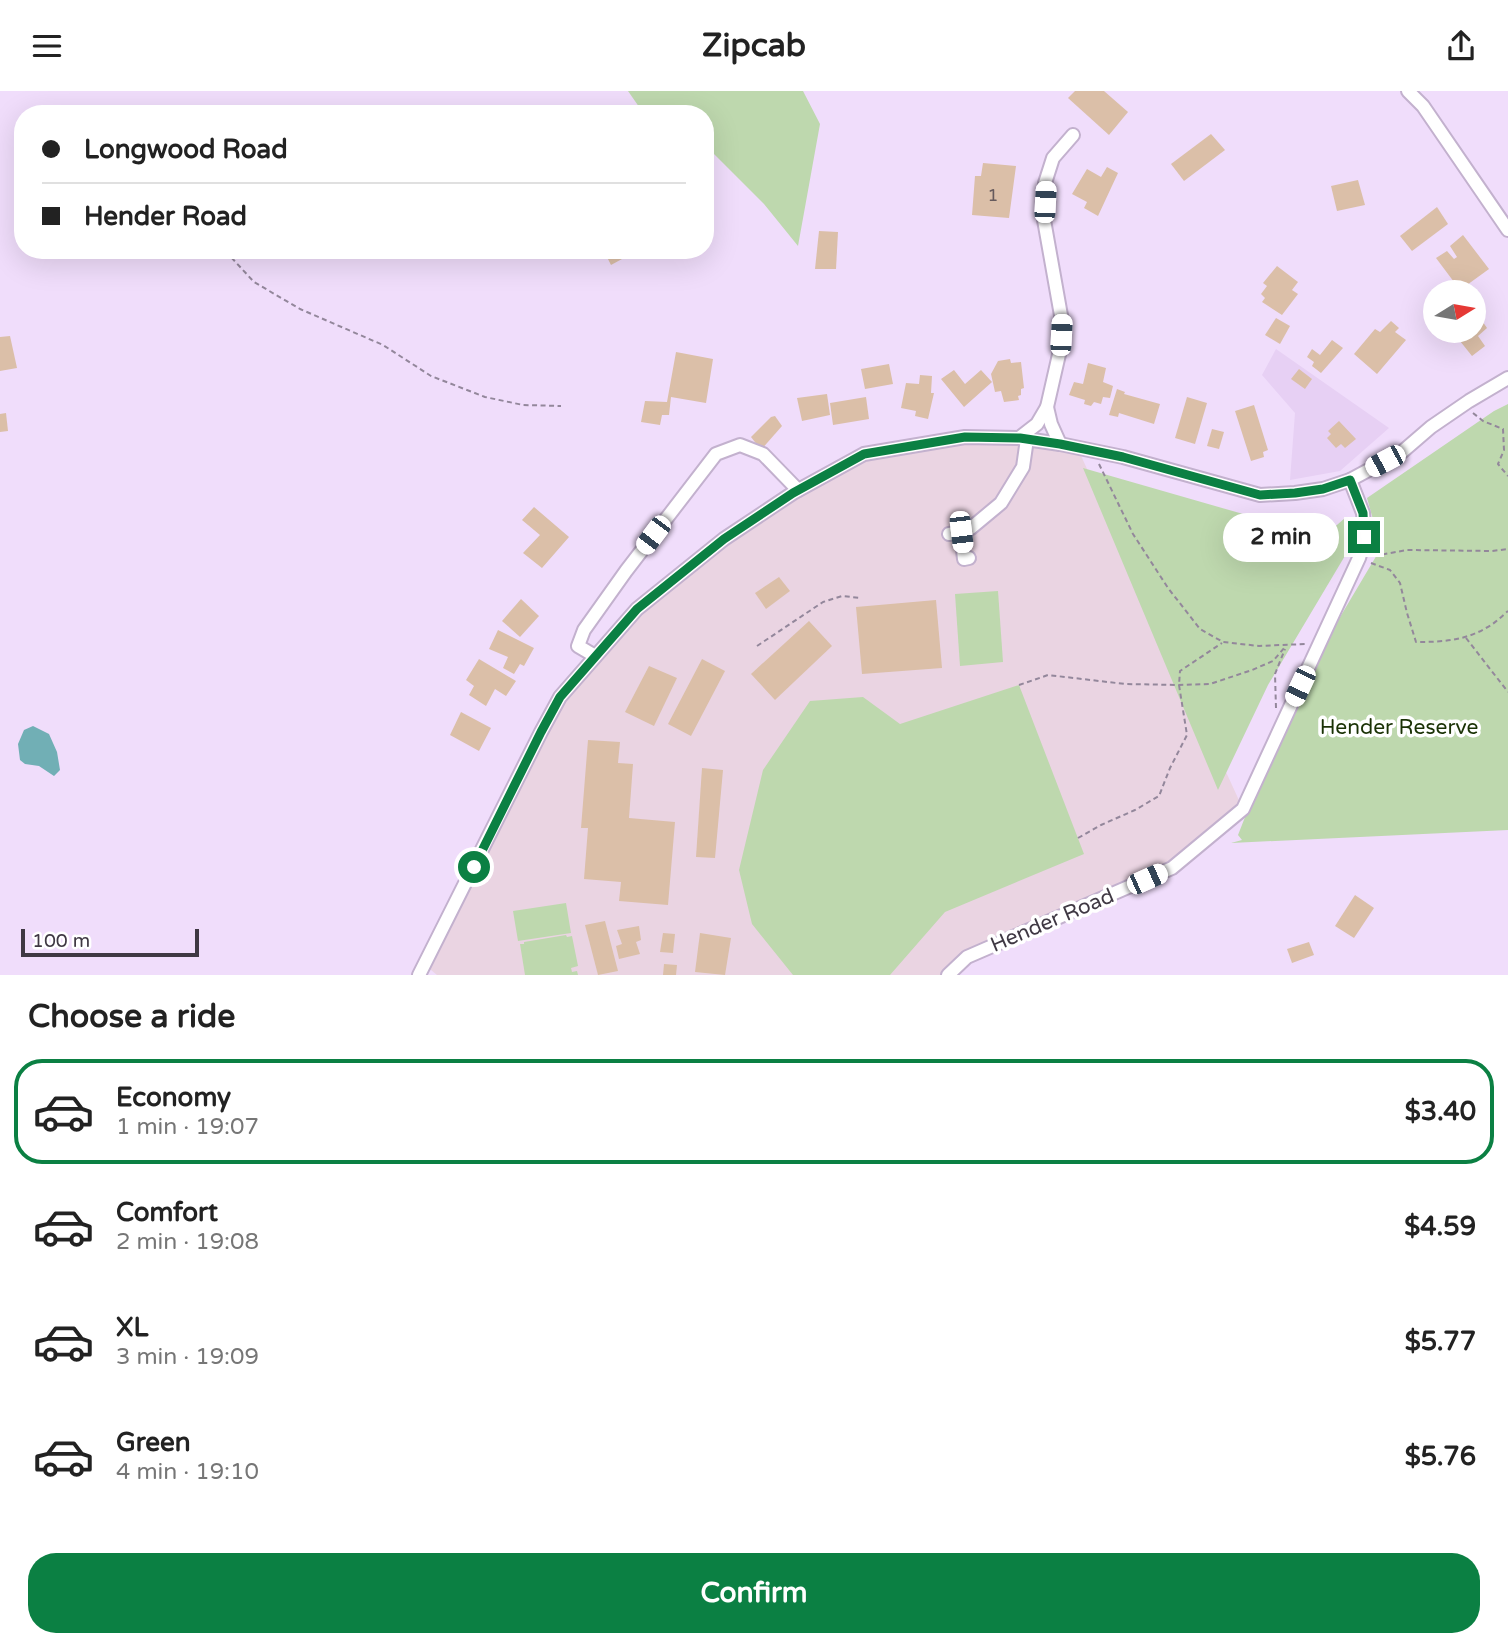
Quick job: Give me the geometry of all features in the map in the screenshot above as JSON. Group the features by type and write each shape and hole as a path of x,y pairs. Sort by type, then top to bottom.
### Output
{"street":[{"path":"1408,91 1423,106 1508,230"},
{"path":"969,558 964,559 955,533 971,528 1001,503 1023,467 1023,439 1047,407 1060,350 1062,321 1044,220 1045,183 1053,158 1073,135"},
{"path":"419,975 560,697 637,609 724,539 798,490 864,454 965,437 1023,439 1060,444 1123,457 1260,495 1323,489 1350,480 1402,452 1469,401 1508,378"},
{"path":"1047,407 1060,444"},
{"path":"595,656 578,646 584,630 716,454 740,445 763,454 798,490"},
{"name":"Hender Road","path":"948,975 968,957 1172,868 1243,809 1359,558 1364,537 1363,513 1350,480"}],"path":[{"path":"233,259 254,282 300,309 383,345 431,376 485,397 523,405 561,406"},
{"path":"1469,401 1473,414 1503,429 1504,450 1498,464 1508,476"},
{"path":"1093,451 1133,534 1168,588 1200,629 1223,642 1259,646 1320,643"},
{"path":"1359,558 1406,551 1508,549"},
{"path":"1359,558 1390,570 1400,583 1416,642 1444,642 1465,637 1486,628 1508,611"},
{"path":"757,646 823,602 842,596 860,598"},
{"path":"1465,637 1508,692"},
{"path":"1078,838 1159,796 1187,735 1179,685 1180,671 1223,642"},
{"path":"1019,685 1048,675 1125,684 1210,684 1273,661 1287,645"},
{"path":"1280,728 1275,702 1275,674 1287,645"}],"shaded area":[{"path":"1276,349 1389,428 1340,471 1290,480 1295,413 1262,375"},
{"path":"965,437 1077,447 1243,809 1172,868 968,957 948,975 437,975 425,965 560,697 637,609 724,539 864,454"},
{"path":"33,726 49,734 57,752 60,770 54,776 39,766 25,764 20,760 18,744 24,730"}],"green space":[{"path":"628,91 803,91 820,124 798,246 764,204 714,154 714,105 638,105"},
{"name":"Hender Reserve","path":"1508,404 1508,830 1231,843 1242,840 1238,835 1292,698 1381,548 1367,498"},
{"name":"Hender Reserve","path":"1083,468 1323,537 1345,518 1352,544 1268,685 1218,790"},
{"path":"998,591 1003,662 960,666 955,594"},
{"path":"1019,685 1084,854 945,912 890,975 793,975 752,924 739,870 763,770 810,701 863,697 900,724"},
{"path":"566,903 571,933 518,941 513,911"},
{"path":"572,936 578,966 571,968 572,972 577,971 578,975 525,975 520,944"}],"building":[{"path":"1075,91 1104,91 1128,112 1109,135 1068,98"},
{"path":"1211,134 1225,150 1184,181 1171,164"},
{"path":"983,163 1016,166 1009,218 972,215 975,176 981,176"},
{"path":"1107,167 1118,173 1098,216 1084,208 1087,202 1072,194 1087,169 1101,177"},
{"path":"1358,180 1365,205 1337,211 1331,186"},
{"path":"1437,207 1448,224 1412,251 1400,236"},
{"path":"819,231 838,232 836,269 815,269"},
{"path":"1463,235 1489,269 1474,280 1452,280 1436,258 1447,251 1454,259 1457,257 1450,246"},
{"path":"608,259 622,259 611,265"},
{"path":"1277,266 1298,282 1292,290 1298,294 1282,315 1262,302 1265,298 1261,294 1267,286 1263,283"},
{"path":"1276,318 1290,326 1280,344 1265,335"},
{"path":"1391,321 1399,328 1395,332 1406,340 1377,374 1354,354 1375,329 1380,332"},
{"path":"10,336 17,368 0,371 0,337"},
{"path":"1332,340 1343,348 1321,373 1312,366 1314,362 1307,357 1312,349 1320,355"},
{"path":"1462,343 1483,343 1485,346 1472,356"},
{"path":"676,352 713,359 706,403 671,397 669,415 662,415 660,425 641,422 645,401 667,402"},
{"path":"1010,359 1011,363 1021,362 1024,388 1018,396 1019,400 1004,402 1001,391 995,392 991,374 998,361"},
{"path":"1088,363 1106,368 1103,382 1113,386 1110,398 1103,397 1101,404 1094,402 1091,406 1084,404 1085,400 1069,395 1074,382 1083,384"},
{"path":"889,364 893,384 865,389 861,369"},
{"path":"1299,369 1312,379 1305,389 1291,379"},
{"path":"954,370 965,384 981,370 992,382 964,407 941,379"},
{"path":"920,375 932,376 931,393 934,393 928,419 915,416 916,411 901,408 906,383 919,384"},
{"path":"1117,389 1125,392 1124,394 1160,404 1154,424 1119,413 1118,417 1109,415"},
{"path":"827,394 830,415 802,421 797,398"},
{"path":"866,397 869,419 833,425 830,403"},
{"path":"1187,397 1207,403 1195,444 1175,438"},
{"path":"1254,405 1268,450 1263,452 1264,457 1251,461 1235,411"},
{"path":"6,413 8,431 0,432 0,414"},
{"path":"775,416 782,426 761,450 751,437"},
{"path":"1339,421 1356,439 1345,448 1341,444 1336,448 1327,438 1331,434 1328,431"},
{"path":"1212,429 1224,432 1219,449 1207,446"},
{"path":"534,507 569,537 542,568 523,553 540,535 522,520"},
{"path":"779,577 790,591 766,609 755,593"},
{"path":"521,599 539,616 520,637 502,621"},
{"path":"936,600 942,668 862,674 856,607"},
{"path":"809,621 832,646 775,700 751,674"},
{"path":"498,630 534,648 524,666 520,664 514,674 503,668 508,657 489,649"},
{"path":"479,659 516,681 506,696 495,689 486,706 469,695 474,686 466,680"},
{"path":"702,659 725,671 691,736 668,724"},
{"path":"649,666 677,678 654,726 625,712"},
{"path":"461,712 491,728 479,751 450,735"},
{"path":"588,740 620,742 618,763 633,764 629,818 675,822 668,905 619,901 621,882 584,879 588,828 581,828"},
{"path":"702,768 723,770 715,858 696,857"},
{"path":"1355,895 1374,908 1354,938 1335,926"},
{"path":"605,921 618,971 598,975 585,925"},
{"path":"639,926 641,940 636,942 640,954 619,959 616,946 622,944 617,930"},
{"path":"663,933 675,934 673,953 660,952"},
{"path":"700,933 731,938 725,975 695,972"},
{"path":"1309,942 1314,955 1292,963 1287,949"},
{"path":"664,964 677,965 676,975 663,975"}],"route":[{"path":"474,867 560,697 637,609 724,539 793,493 864,454 965,437 1020,438 1123,457 1260,495 1323,489 1350,480 1363,513 1364,537"}]}
